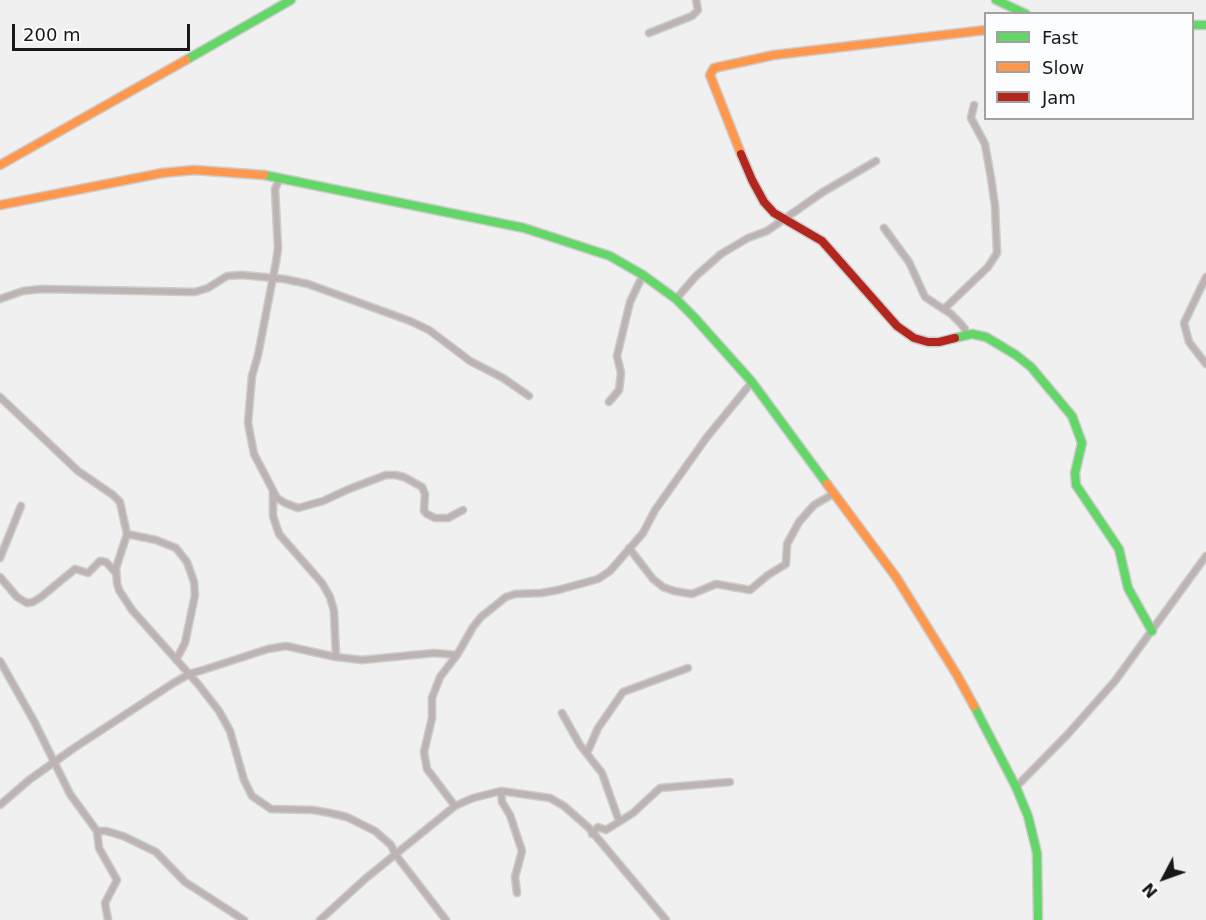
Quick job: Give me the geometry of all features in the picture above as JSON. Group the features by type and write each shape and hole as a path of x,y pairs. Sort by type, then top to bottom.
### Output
{"main road":[{"path":"0,165 291,0"},
{"path":"996,0 1022,12"},
{"path":"984,30 774,55 714,68 710,75 752,180 764,202 774,213 784,221 822,241 897,326 914,338 939,342 979,334 1016,354 1031,367 1072,416 1082,443 1075,473 1076,485 1116,543 1122,557 1128,588 1152,631"},
{"path":"0,205 162,173 194,170 227,171 280,178 524,228 610,256 643,275 676,299 752,382 896,577 957,675 1016,787 1028,816 1037,853 1038,920"}],"street":[{"path":"649,33 692,16 698,10 696,0"},
{"path":"945,308 988,267 997,253 991,178 985,144 971,118 974,105"},
{"path":"676,299 713,260 738,243 784,221 823,192 876,161"},
{"path":"280,178 275,189 278,248 274,278 252,376 248,423 254,454 277,498 298,508 323,501 386,475 395,475 404,477 422,487 425,494 424,511 426,514 435,518 448,518 463,510"},
{"path":"884,228 909,262 925,297 945,308 960,323 965,336"},
{"path":"0,298 23,291 42,289 195,292 208,288 227,276 242,275 308,284 429,330 470,361 503,378 529,396"},
{"path":"609,402 619,390 621,373 617,356 630,302 643,275"},
{"path":"1206,277 1184,323 1189,342 1206,364"},
{"path":"455,806 432,779 425,762 424,752 432,718 432,698 440,677 481,617 506,597 558,590 598,579 620,562 643,533 655,510 707,437 752,382"},
{"path":"0,397 78,471 117,498 122,507 127,534 119,555 116,573 119,590 127,604 213,703 234,743 244,780 252,796 266,807 277,810 313,810 347,817 362,824 392,845 395,854 446,920"},
{"path":"273,490 273,516 276,529 282,539 322,583 330,597 334,611 336,657"},
{"path":"629,548 653,579 663,587 674,591 692,594 716,584 750,590 786,564 787,544 799,522 814,505 835,493"},
{"path":"0,558 21,506"},
{"path":"127,534 156,540 176,548 187,562 194,582 195,595 185,643 177,660"},
{"path":"1016,787 1054,749 1115,681 1206,556"},
{"path":"0,577 17,597 27,603 41,597 75,569 88,573 100,561 106,562 116,573"},
{"path":"0,805 54,762 189,675 268,649 286,646 362,660 434,652 457,655"},
{"path":"0,661 34,721 73,799 97,831 99,848 117,880 105,903 108,920"},
{"path":"587,753 598,728 623,692 688,668"},
{"path":"562,713 580,745 602,773 619,821"},
{"path":"592,834 598,827 606,831 633,813 660,788 730,782"},
{"path":"501,791 502,802 510,814 522,851 514,877 517,893"},
{"path":"320,920 364,879 455,806 473,798 501,791 550,798 572,813 666,920"},
{"path":"97,831 123,836 156,852 185,882 244,920"}],"traffic: fast":[{"path":"186,60 291,0"},
{"path":"996,0 1022,12"},
{"path":"1194,25 1206,25"},
{"path":"264,175 524,228 610,256 643,275 676,299 693,316 752,382 827,484"},
{"path":"955,338 972,334 986,337 1016,355 1031,367 1072,416 1082,443 1075,473 1076,485 1119,549 1128,588 1152,631"},
{"path":"974,706 1016,787 1028,816 1037,853 1038,920"}],"traffic: slow":[{"path":"741,154 710,75 714,68 774,55 984,30"},
{"path":"0,165 186,60"},
{"path":"0,205 162,173 194,170 264,175"},
{"path":"827,484 896,577 974,706"}],"traffic: jam":[{"path":"741,154 764,202 774,213 822,241 897,326 914,338 928,342 955,338"}]}
